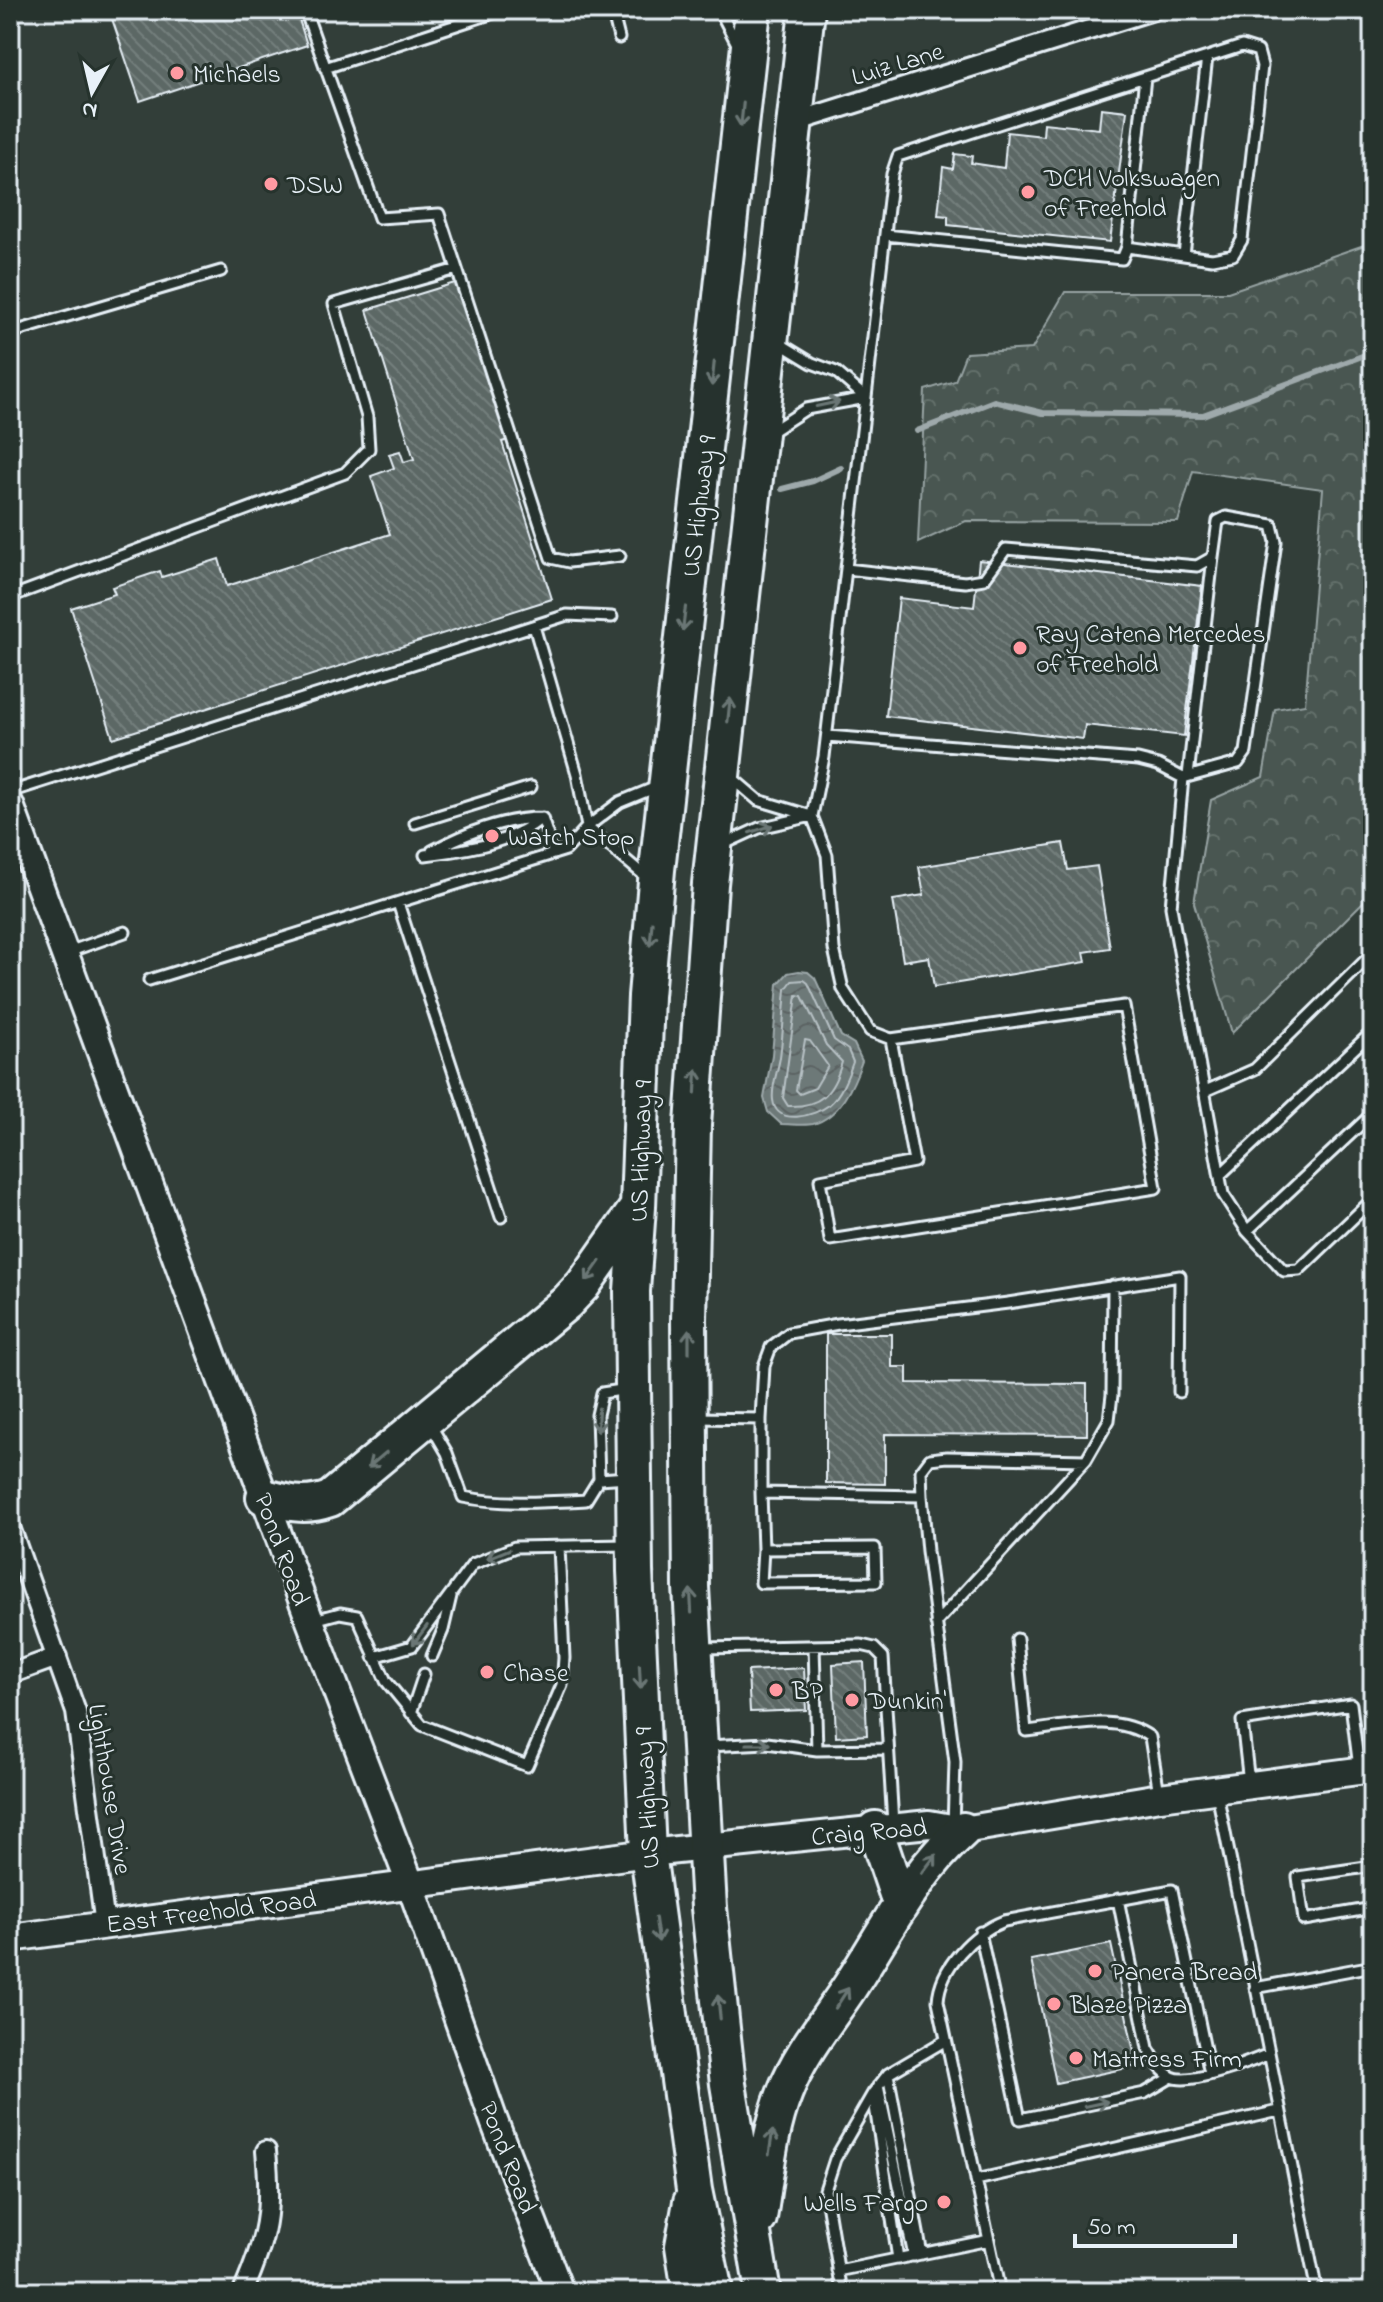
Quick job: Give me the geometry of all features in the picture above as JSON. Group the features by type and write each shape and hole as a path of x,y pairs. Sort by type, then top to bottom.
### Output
{"highway":[{"name":"US Highway 9","path":"715,2292 694,2190 648,1853 635,1545 632,1291 646,996 656,885 753,10"},
{"name":"US Highway 9","path":"763,2292 728,2084 704,1846 698,1746 689,1418 693,1125 714,849 807,10"},
{"path":"264,1497 296,1505 312,1505 330,1499 583,1285 638,1207"},
{"path":"884,1828 900,1903"},
{"path":"755,2246 773,2129 785,2090 900,1903 958,1828"},
{"path":"687,2292 689,2285 683,2246 694,2190"}],"main road":[{"name":"Pond Road","path":"10,805 264,1497 411,1886 494,2121 560,2292"},
{"name":"Craig Road","path":"411,1886 704,1846 929,1824 958,1828 1366,1770"},
{"name":"East Freehold Road","path":"10,1938 411,1886"}],"street":[{"name":"Luiz Lane","path":"795,122 1153,10"},
{"name":"Lighthouse Drive","path":"10,1527 76,1712 105,1925"},
{"path":"10,1674 57,1657"},
{"path":"243,2292 260,2253 269,2218 266,2151"}],"lane":[{"path":"305,10 379,218 439,214 551,558 569,562 620,556"},
{"path":"325,68 502,10"},
{"path":"612,10 619,38"},
{"path":"717,10 747,64"},
{"path":"891,1039 914,1162 820,1180 830,1240 1156,1188 1124,1006 891,1039 870,1031 843,989 834,949 827,855 812,816 827,736 892,174 898,156 1242,46 1258,51 1262,66 1242,240 1233,255 1212,259 1127,247"},
{"path":"1184,255 1207,57"},
{"path":"885,235 1122,259 1127,247 1145,77"},
{"path":"10,597 345,473 369,449 367,417 334,304 457,269"},
{"path":"10,333 221,271"},
{"path":"771,338 812,363 836,372 866,398"},
{"path":"759,439 806,409 866,398"},
{"path":"827,736 1138,760 1185,777 1238,763 1246,752 1276,542 1272,525 1226,517 1218,521 1185,777 1171,907 1223,1194 1247,1231 1284,1271 1299,1270 1373,1199"},
{"path":"846,569 965,582 984,579 1006,549 1197,566 1213,557"},
{"path":"10,792 567,615 612,617"},
{"path":"534,626 577,774 587,827 656,885"},
{"path":"723,770 758,800 812,816"},
{"path":"149,980 566,850 587,827 620,802 666,783"},
{"path":"415,823 531,787"},
{"path":"714,849 759,828 812,816"},
{"path":"522,818 542,818 525,832 463,850 425,855 450,841 489,826 522,818"},
{"path":"542,818 554,854"},
{"path":"398,903 501,1217"},
{"path":"65,953 125,932"},
{"path":"1205,1091 1255,1069 1373,953"},
{"path":"1220,1175 1373,1031"},
{"path":"1247,1231 1373,1113"},
{"path":"763,1549 875,1548 876,1582 761,1583 764,1366 771,1347 789,1333 1180,1276 1179,1392"},
{"path":"936,1623 1086,1460 1109,1420 1113,1286"},
{"path":"427,1418 447,1453 463,1497 544,1502 586,1500 599,1479 597,1415 602,1393 633,1388"},
{"path":"689,1418 761,1419"},
{"path":"958,1828 955,1762 936,1623 921,1471 930,1459 947,1457 1086,1460"},
{"path":"599,1479 634,1477"},
{"path":"761,1493 922,1496"},
{"path":"374,1657 412,1646 473,1564 515,1547 635,1545"},
{"path":"310,1621 340,1613 357,1616 386,1681 422,1725 527,1766 562,1685 564,1658 559,1546"},
{"path":"432,1656 443,1630 451,1592"},
{"path":"1017,1639 1026,1731 1107,1722 1136,1727 1150,1737 1160,1797"},
{"path":"693,1648 861,1645 874,1648 883,1657 887,1749 884,1828"},
{"path":"814,1646 817,1750"},
{"path":"411,1713 424,1674"},
{"path":"1250,1786 1242,1721 1351,1704 1366,1770"},
{"path":"698,1746 767,1743 817,1750 887,1749"},
{"path":"1217,1790 1317,2292"},
{"path":"1373,1866 1298,1877 1304,1920 1373,1908"},
{"path":"1000,2292 938,2001 939,1985 961,1952 980,1932 1004,1921 1172,1890 1210,2074"},
{"path":"1118,1899 1148,2048 1157,2064 1172,2077 1182,2079 1240,2067 1269,2054"},
{"path":"980,1932 1020,2119 1145,2093 1172,2077"},
{"path":"1255,1988 1373,1966"},
{"path":"842,2292 825,2190 841,2148 888,2074 946,2040"},
{"path":"888,2074 918,2255"},
{"path":"876,2089 918,2255"},
{"path":"876,2089 898,2259"},
{"path":"976,2180 1279,2111"},
{"path":"838,2271 989,2240"}],"green space":[{"path":"1373,242 1373,892 1232,1033 1194,903 1211,800 1263,777 1275,709 1305,704 1323,489 1193,471 1178,522 966,521 918,543 925,390 955,381 966,353 1032,349 1065,292 1228,292"}],"water":[{"path":"808,972 815,978 841,1036 854,1044 862,1061 850,1089 831,1114 813,1124 781,1124 768,1112 764,1098 772,1055 778,984 788,973"}],"building":[{"name":"Michaels","path":"109,10 296,10 307,45 140,101"},
{"name":"DCH Volkswagen of Freehold","path":"1101,108 1127,111 1110,242 948,225 948,216 938,215 943,167 953,169 955,154 972,156 971,163 1004,168 1007,132 1043,136 1044,123 1099,129"},
{"path":"458,282 508,440 502,442 552,599 113,738 71,608 115,594 112,587 160,571 162,577 219,559 227,586 390,534 371,476 394,468 389,454 400,451 404,462 414,459 367,310"},
{"path":"979,560 1202,586 1184,736 1085,725 1083,739 886,716 899,598 974,607"},
{"path":"1063,843 1068,870 1097,866 1110,948 1084,952 1086,962 934,987 929,957 903,961 893,900 924,895 919,867"},
{"path":"826,1334 892,1334 892,1367 907,1367 907,1383 1087,1384 1087,1435 885,1434 885,1484 826,1483"},
{"path":"864,1662 867,1735 836,1737 833,1664"},
{"path":"804,1668 806,1710 750,1712 748,1671"},
{"path":"1111,1944 1137,2066 1056,2083 1031,1960"}],"waterway":[{"path":"917,431 994,401 1043,413 1203,415 1373,352"},
{"path":"782,489 813,481 841,468"}],"place":[{"name":"Michaels","path":"177,73"},
{"name":"DSW","path":"271,184"},
{"name":"DCH Volkswagen of Freehold","path":"1028,192"},
{"name":"Ray Catena Mercedes of Freehold","path":"1020,648"},
{"name":"Watch Stop","path":"492,836"},
{"name":"Chase","path":"487,1672"},
{"name":"BP","path":"776,1690"},
{"name":"Dunkin'","path":"852,1700"},
{"name":"Panera Bread","path":"1095,1971"},
{"name":"Blaze Pizza","path":"1054,2004"},
{"name":"Mattress Firm","path":"1076,2058"},
{"name":"Wells Fargo","path":"944,2202"}]}
